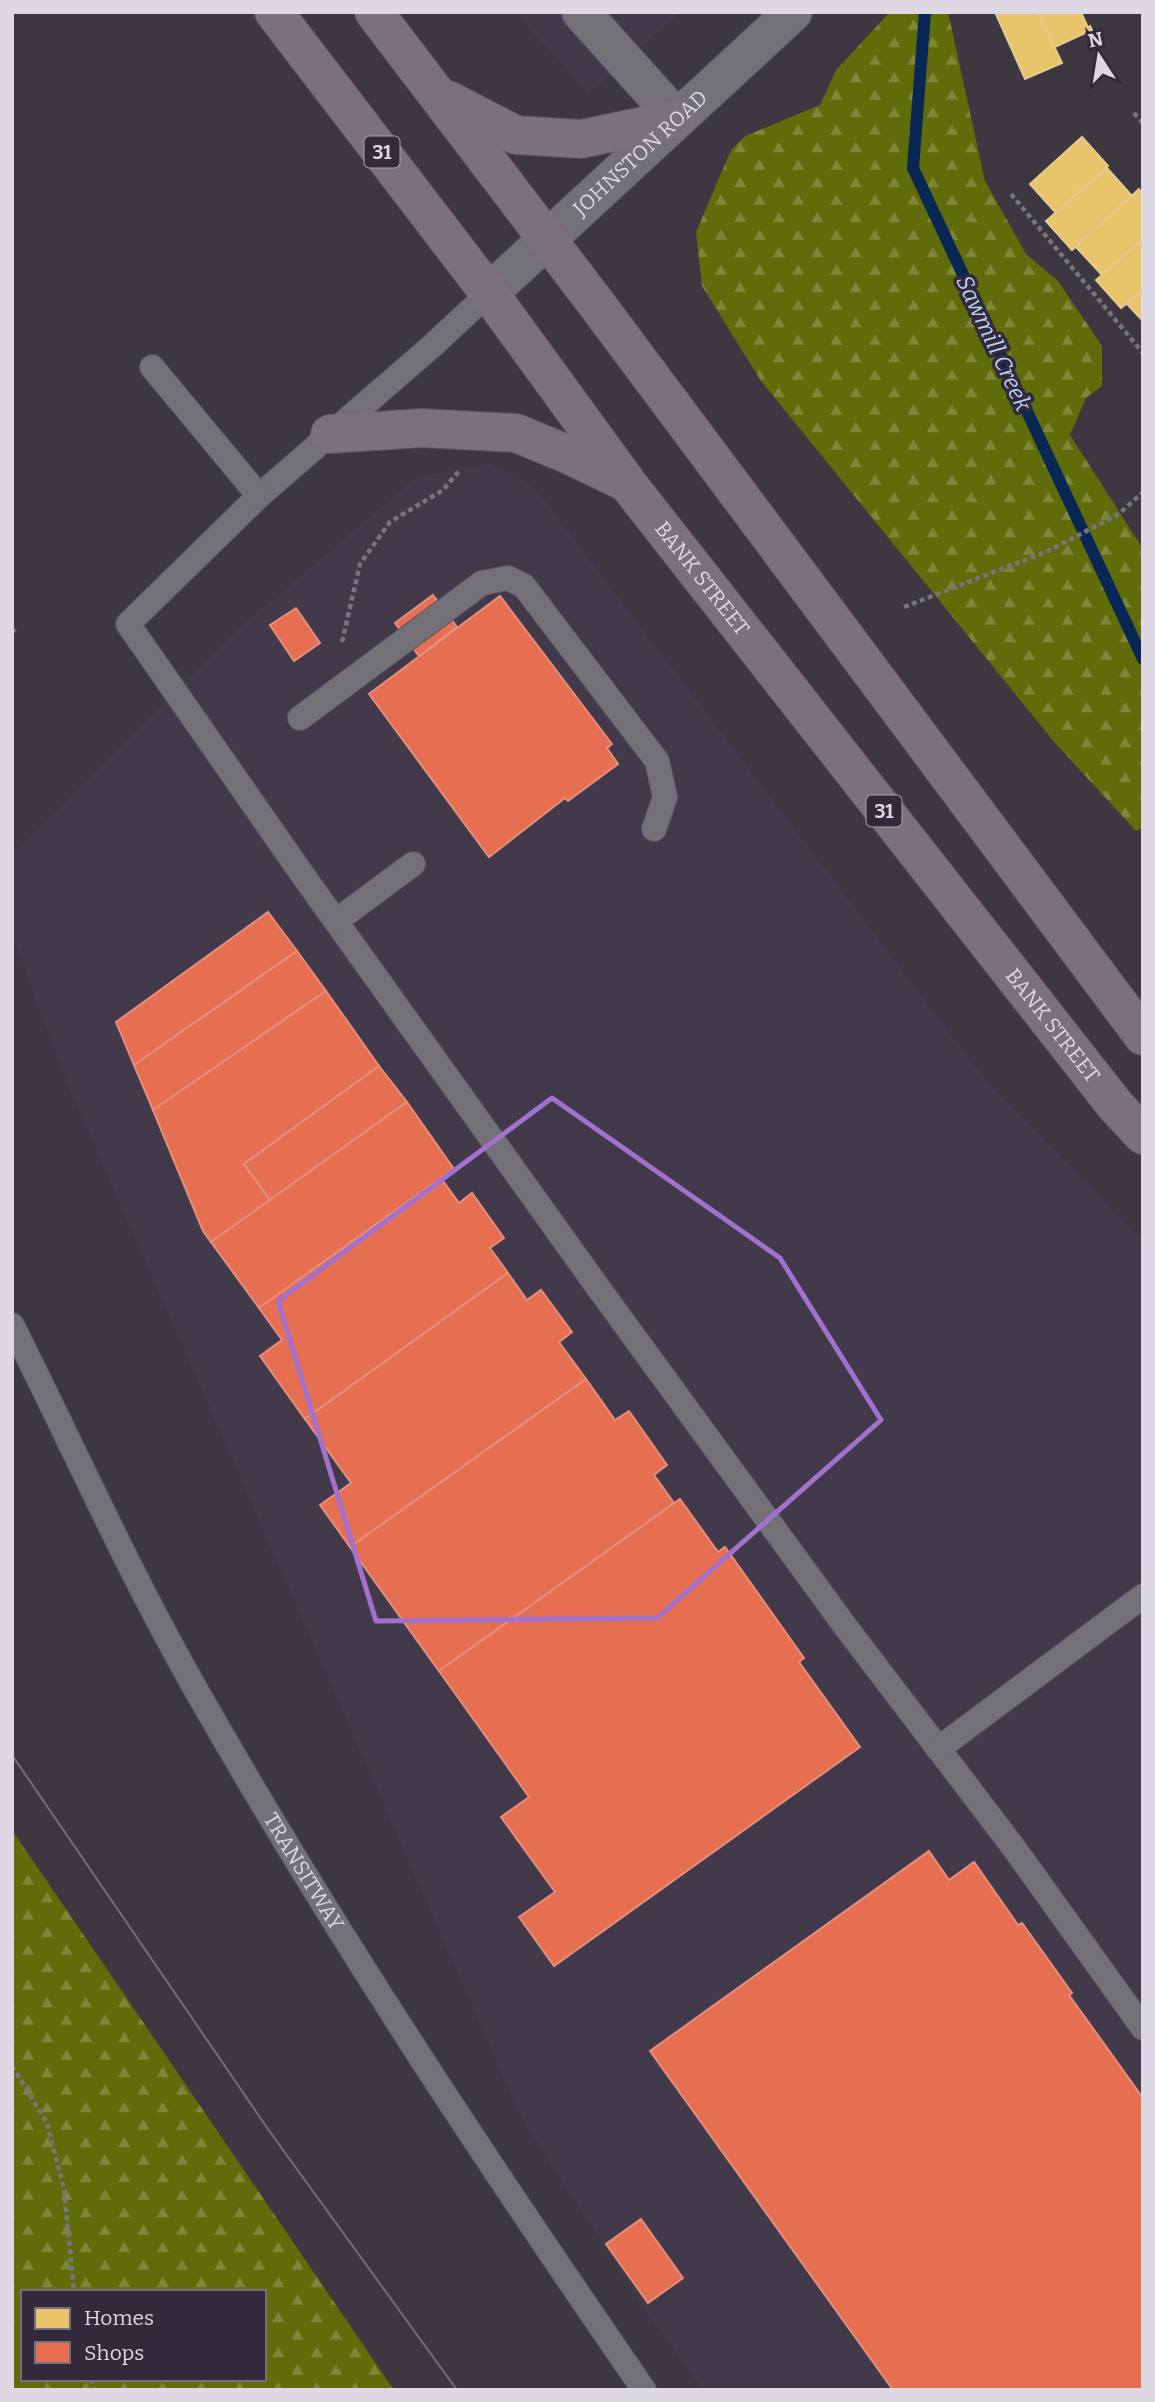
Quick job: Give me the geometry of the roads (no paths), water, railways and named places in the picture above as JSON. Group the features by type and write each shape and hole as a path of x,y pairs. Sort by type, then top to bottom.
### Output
{"main road":[{"name":"BANK STREET","path":"274,12 489,293 628,484 1115,1105 1143,1135"},
{"path":"374,12 1143,1036"},
{"path":"439,96 516,135 580,139 677,119"},
{"path":"330,434 422,428 516,433 628,484"}],"street":[{"path":"581,12 677,119"},
{"name":"JOHNSTON ROAD","path":"489,293 793,12"}],"lane":[{"path":"489,293 258,496 128,624 336,921 628,1329 1008,1840 1143,2028"},
{"path":"152,367 258,496"},
{"path":"300,718 482,583 508,578 524,586 657,761 665,797 654,829"},
{"path":"336,921 413,864"},
{"name":"TRANSITWAY","path":"12,1325 183,1666 294,1858 572,2286 644,2390"},
{"path":"938,1749 1143,1596"}],"waterway":[{"name":"Sawmill Creek","path":"925,12 913,168 1143,659"}],"tram line":[{"path":"12,1755 270,2132 457,2390"}]}
